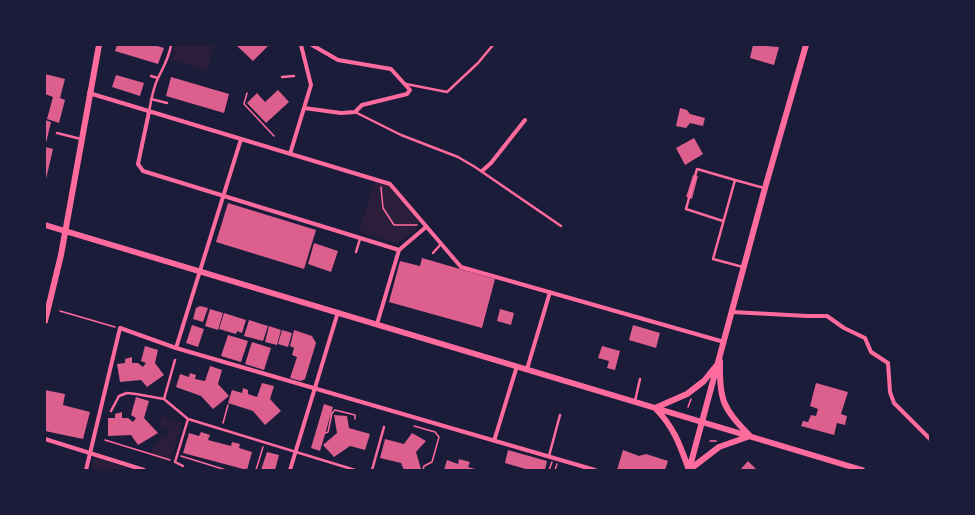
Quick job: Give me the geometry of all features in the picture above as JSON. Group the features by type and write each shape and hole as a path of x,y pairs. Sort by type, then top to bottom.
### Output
{"street":[{"path":"45,321 65,231 89,93 99,45"},
{"path":"290,154 311,85 301,45"},
{"path":"304,108 341,113 355,112 362,105 407,94 410,90 391,69 338,60 312,45"},
{"path":"689,470 720,361 743,267 806,45"},
{"path":"89,93 390,184 461,267 724,342"},
{"path":"149,112 139,159 140,169 147,173 224,195 399,250"},
{"path":"482,171 491,163 525,120"},
{"path":"176,348 241,139"},
{"path":"45,225 862,470"},
{"path":"377,324 399,250 426,227"},
{"path":"527,369 550,292"},
{"path":"290,470 338,312"},
{"path":"732,312 789,316 827,316 844,328 865,338 871,352 888,363 890,392 894,403 930,439"},
{"path":"86,470 120,328 176,348 595,470"},
{"path":"655,408 687,394 704,382 720,361"},
{"path":"720,361 719,387 725,405 730,414 750,436"},
{"path":"494,440 517,366"},
{"path":"655,408 668,421 676,434 689,470"},
{"path":"689,470 719,448 750,436"},
{"path":"45,438 144,470"}],"lane":[{"path":"149,112 151,99 158,78 168,62 171,45"},
{"path":"406,84 447,92 478,63 493,45"},
{"path":"151,76 158,78"},
{"path":"282,77 294,76"},
{"path":"151,99 167,103"},
{"path":"355,112 401,135 458,157 482,171 562,226"},
{"path":"57,133 81,139"},
{"path":"724,221 686,209 697,169 765,188"},
{"path":"735,180 713,259 743,267"},
{"path":"356,252 360,238"},
{"path":"433,253 442,244"},
{"path":"164,399 175,360"},
{"path":"635,402 640,379"},
{"path":"111,411 119,396 127,393 164,399 188,419 355,470"},
{"path":"549,456 560,415"},
{"path":"183,466 175,462 188,419"},
{"path":"372,470 384,427"}],"path":[{"path":"247,93 244,104 274,136"},
{"path":"381,182 383,208 394,225 417,225"},
{"path":"60,311 120,328"},
{"path":"688,407 691,397"},
{"path":"223,423 228,405"},
{"path":"325,433 328,432 332,412 335,410 355,415 356,419"},
{"path":"414,426 435,432 439,437 432,462 424,466 422,470"},
{"path":"104,440 175,462"},
{"path":"710,441 716,441"},
{"path":"256,470 263,447"},
{"path":"177,455 226,470"},
{"path":"550,470 552,461"},
{"path":"556,470 557,463"}],"shaded area":[{"path":"175,45 215,45 206,71 173,60"},
{"path":"375,180 390,184 419,219 415,231 397,244 359,232"},
{"path":"161,416 182,423 171,460 150,454 153,447 161,438 166,438 169,429 161,426"},
{"path":"97,458 132,470 91,470 94,459"}],"building":[{"path":"117,45 154,45 164,48 158,64 115,51"},
{"path":"236,45 269,45 253,61"},
{"path":"753,45 779,47 774,65 750,58"},
{"path":"45,74 65,79 60,98 65,100 59,123 47,119 53,97 45,94"},
{"path":"116,75 144,83 140,96 112,87"},
{"path":"171,77 229,94 224,113 166,96"},
{"path":"278,90 289,102 266,123 247,103 257,93 265,102"},
{"path":"680,108 687,110 690,114 705,118 703,126 690,123 686,128 676,126"},
{"path":"45,120 51,122 46,143 45,142"},
{"path":"694,138 703,154 685,165 676,148"},
{"path":"45,147 53,149 46,179 45,179"},
{"path":"693,175 698,176 692,199 686,197"},
{"path":"228,203 316,230 304,269 216,242"},
{"path":"314,243 338,251 331,272 308,264"},
{"path":"422,258 495,279 482,328 389,302 400,261 420,266"},
{"path":"200,306 208,308 203,322 193,319 196,308"},
{"path":"210,309 223,313 218,330 205,326"},
{"path":"500,309 514,313 511,325 497,321"},
{"path":"224,313 246,320 242,333 237,331 236,334 219,329"},
{"path":"249,320 268,326 263,341 244,336"},
{"path":"192,325 204,329 198,347 186,343"},
{"path":"633,325 660,333 656,348 629,340"},
{"path":"269,326 281,330 277,345 265,342"},
{"path":"282,330 292,333 288,347 278,344"},
{"path":"294,330 312,336 316,343 305,379 301,381 290,378 297,357 292,355 294,348 290,346"},
{"path":"228,335 248,341 241,362 221,356"},
{"path":"252,342 271,348 264,370 245,364"},
{"path":"145,346 158,350 155,363 164,375 147,387 141,380 120,382 117,364 125,363 125,359 132,357 132,363 138,363 143,367 146,363 141,361"},
{"path":"602,346 620,351 615,370 607,368 609,361 598,358"},
{"path":"210,366 222,370 218,384 229,396 213,409 201,396 176,387 180,374 189,377 190,373 196,375 195,379 205,381"},
{"path":"262,383 274,386 270,399 281,411 265,425 253,411 228,403 232,390 242,393 243,388 248,390 248,394 257,397"},
{"path":"816,383 848,392 841,414 847,416 845,425 837,423 834,435 801,426 803,421 808,422 811,415 816,416 818,409 810,406"},
{"path":"45,390 65,394 63,405 90,412 83,439 45,431"},
{"path":"136,397 149,401 144,418 158,433 138,445 131,435 108,436 108,418 115,418 115,414 122,412 122,418 128,418 133,422 136,418 131,415"},
{"path":"324,404 333,407 320,451 311,448"},
{"path":"334,415 347,416 349,428 370,434 365,450 350,446 334,457 323,445 337,433"},
{"path":"201,432 210,435 208,440 231,446 232,442 240,444 239,448 252,452 247,470 183,453 189,433 199,436"},
{"path":"412,433 426,441 416,452 421,469 404,470 401,463 380,458 385,439 404,444"},
{"path":"508,450 547,461 545,470 529,470 505,463"},
{"path":"623,450 639,456 646,454 668,461 665,470 617,470"},
{"path":"267,452 279,455 275,470 261,470"},
{"path":"459,459 470,462 468,467 479,470 444,470 447,460 458,464"},
{"path":"748,461 756,469 740,470"}]}
